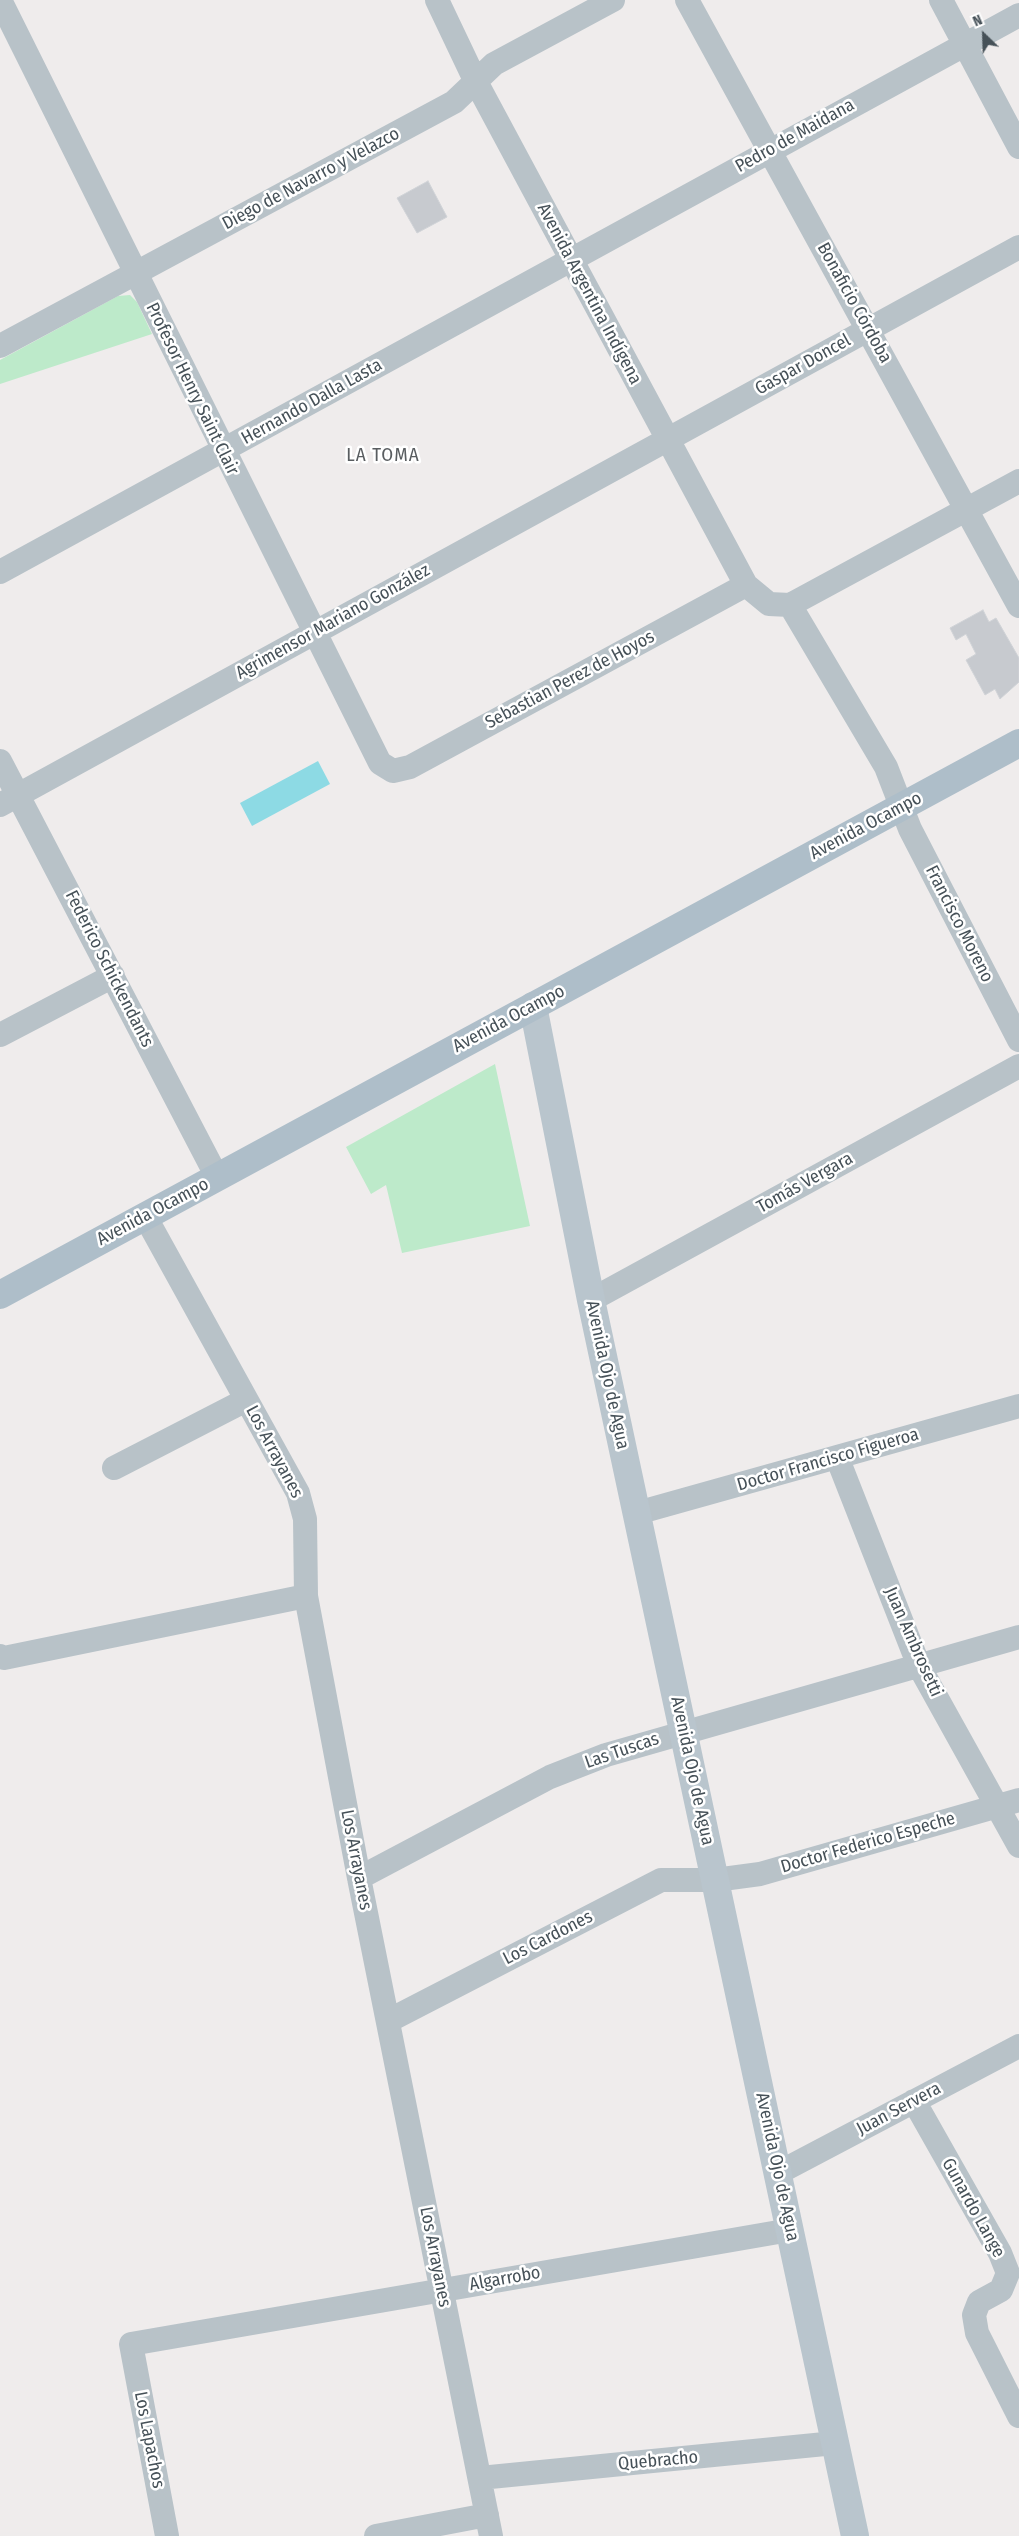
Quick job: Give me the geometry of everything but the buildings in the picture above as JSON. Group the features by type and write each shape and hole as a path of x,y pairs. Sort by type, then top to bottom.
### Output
{"main road":[{"name":"Avenida Ocampo","path":"0,1295 1019,743"},
{"name":"Avenida Ojo de Agua","path":"533,1006 591,1300 855,2536"}],"street":[{"name":"Profesor Henry Saint Clair","path":"0,0 380,763 393,771"},
{"name":"Avenida Argentina Indígena","path":"437,0 476,80 746,585"},
{"name":"Diego de Navarro y Velazco","path":"0,346 454,102 494,64 613,0"},
{"name":"Bonaficio Córdoba","path":"687,0 768,150 869,329 965,511 1019,606"},
{"path":"941,0 1019,147"},
{"name":"Pedro de Maidana","path":"572,260 768,150 1019,15"},
{"name":"Gaspar Doncel","path":"667,439 1019,247"},
{"name":"Hernando Dalla Lasta","path":"0,572 572,260"},
{"name":"Agrimensor Mariano González","path":"9,800 667,439"},
{"path":"746,585 769,604 790,604 1019,481"},
{"name":"Sebastian Perez de Hoyos","path":"393,771 410,768 746,585"},
{"path":"790,604 886,767 901,806"},
{"name":"Federico Schickendants","path":"0,761 9,800 113,976 217,1177"},
{"name":"Francisco Moreno","path":"901,806 910,829 1019,1040"},
{"path":"0,1035 113,976"},
{"name":"Tomás Vergara","path":"591,1300 1019,1066"},
{"name":"Los Arrayanes","path":"145,1216 298,1493 305,1519 306,1596 359,1878 489,2526"},
{"path":"114,1468 246,1400"},
{"name":"Doctor Francisco Figueroa","path":"637,1513 1019,1406"},
{"name":"Juan Ambrosetti","path":"837,1457 919,1666 1019,1846"},
{"path":"0,1656 4,1658 306,1596"},
{"name":"Las Tuscas","path":"359,1878 550,1777 606,1755 683,1731 1019,1637"},
{"name":"Doctor Federico Espeche","path":"715,1880 760,1874 1019,1800"},
{"name":"Los Cardones","path":"388,2021 661,1880 715,1880"},
{"name":"Juan Servera","path":"778,2173 1019,2046"},
{"name":"Gunardo Lange","path":"914,2101 1000,2254 1008,2273 1001,2290 979,2302 974,2315 977,2333 1019,2416"},
{"name":"Algarrobo","path":"131,2344 790,2230"},
{"name":"Los Lapachos","path":"131,2344 167,2536"},
{"name":"Quebracho","path":"480,2478 836,2444"},
{"path":"376,2536 489,2526"}],"green space":[{"path":"130,295 137,302 152,334 0,384 0,360 118,296"},
{"path":"495,1064 530,1226 402,1253 386,1185 371,1194 346,1147"}],"water":[{"path":"318,761 330,784 252,826 240,803"}],"district":[{"name":"LA TOMA","path":"383,456"}]}
